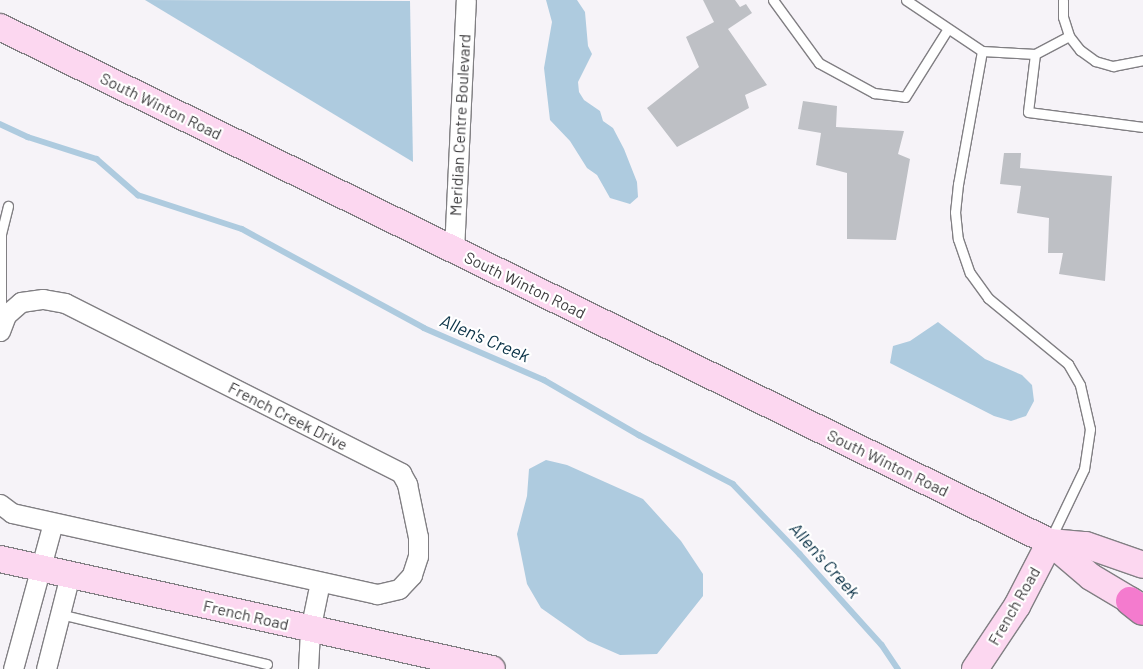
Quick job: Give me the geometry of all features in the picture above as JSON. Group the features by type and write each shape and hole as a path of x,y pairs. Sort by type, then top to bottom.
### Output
{"main road":[{"name":"South Winton Road","path":"0,27 1050,542 1076,566 1139,607"},
{"name":"South Winton Road","path":"1050,542 1086,544 1143,565"},
{"name":"French Road","path":"975,669 1017,606 1050,542"},
{"name":"French Road","path":"0,559 310,630 492,669"}],"street":[{"name":"Meridian Centre Boulevard","path":"454,251 466,0"},
{"name":"French Creek Drive","path":"0,327 12,307 22,302 43,299 65,303 401,473 407,484 418,537 418,556 412,575 399,589 376,594 12,514 0,504"},
{"path":"13,669 53,523"},
{"path":"46,669 70,575"},
{"path":"308,669 310,630 320,582"}],"lane":[{"path":"773,0 819,63 874,93 905,97 947,30"},
{"path":"906,0 947,30 982,51 1035,54 1069,36"},
{"path":"1063,0 1063,18 1069,36 1080,50 1095,61 1113,66 1143,60"},
{"path":"982,51 958,184 955,212 958,239 970,273 988,298 1068,364 1080,385 1090,429 1084,470 1050,542"},
{"path":"1035,54 1028,112 1143,127"},
{"path":"0,327 1,234 8,206"},
{"path":"60,614 267,664"}],"water":[{"path":"145,0 410,1 413,162"},
{"path":"546,0 577,0 585,12 588,46 592,54 578,82 579,92 584,100 600,111 603,121 613,128 624,149 637,182 638,197 630,204 610,198 597,175 587,168 570,141 550,120 544,68 552,22"},
{"path":"938,322 985,359 1022,375 1032,385 1034,401 1026,416 1011,421 994,416 890,363 893,346 910,341"},
{"path":"546,460 567,465 643,499 681,541 703,574 703,596 657,654 620,655 588,641 541,608 527,584 517,534 527,496 529,469"}],"building":[{"path":"703,0 735,0 740,7 746,4 752,13 728,29 767,85 745,95 749,108 677,147 647,108 699,67 686,37 714,22"},
{"path":"803,101 837,106 836,127 904,131 898,154 910,159 896,240 847,239 847,173 816,165 821,133 798,129"},
{"path":"1004,153 1021,153 1020,168 1112,176 1105,281 1059,274 1063,253 1048,253 1049,218 1017,213 1021,186 1000,184"}],"waterway":[{"name":"Allen's Creek","path":"0,124 28,137 97,159 138,195 242,229 424,328 544,380 639,435 733,484 800,554 882,645 898,669"}]}
